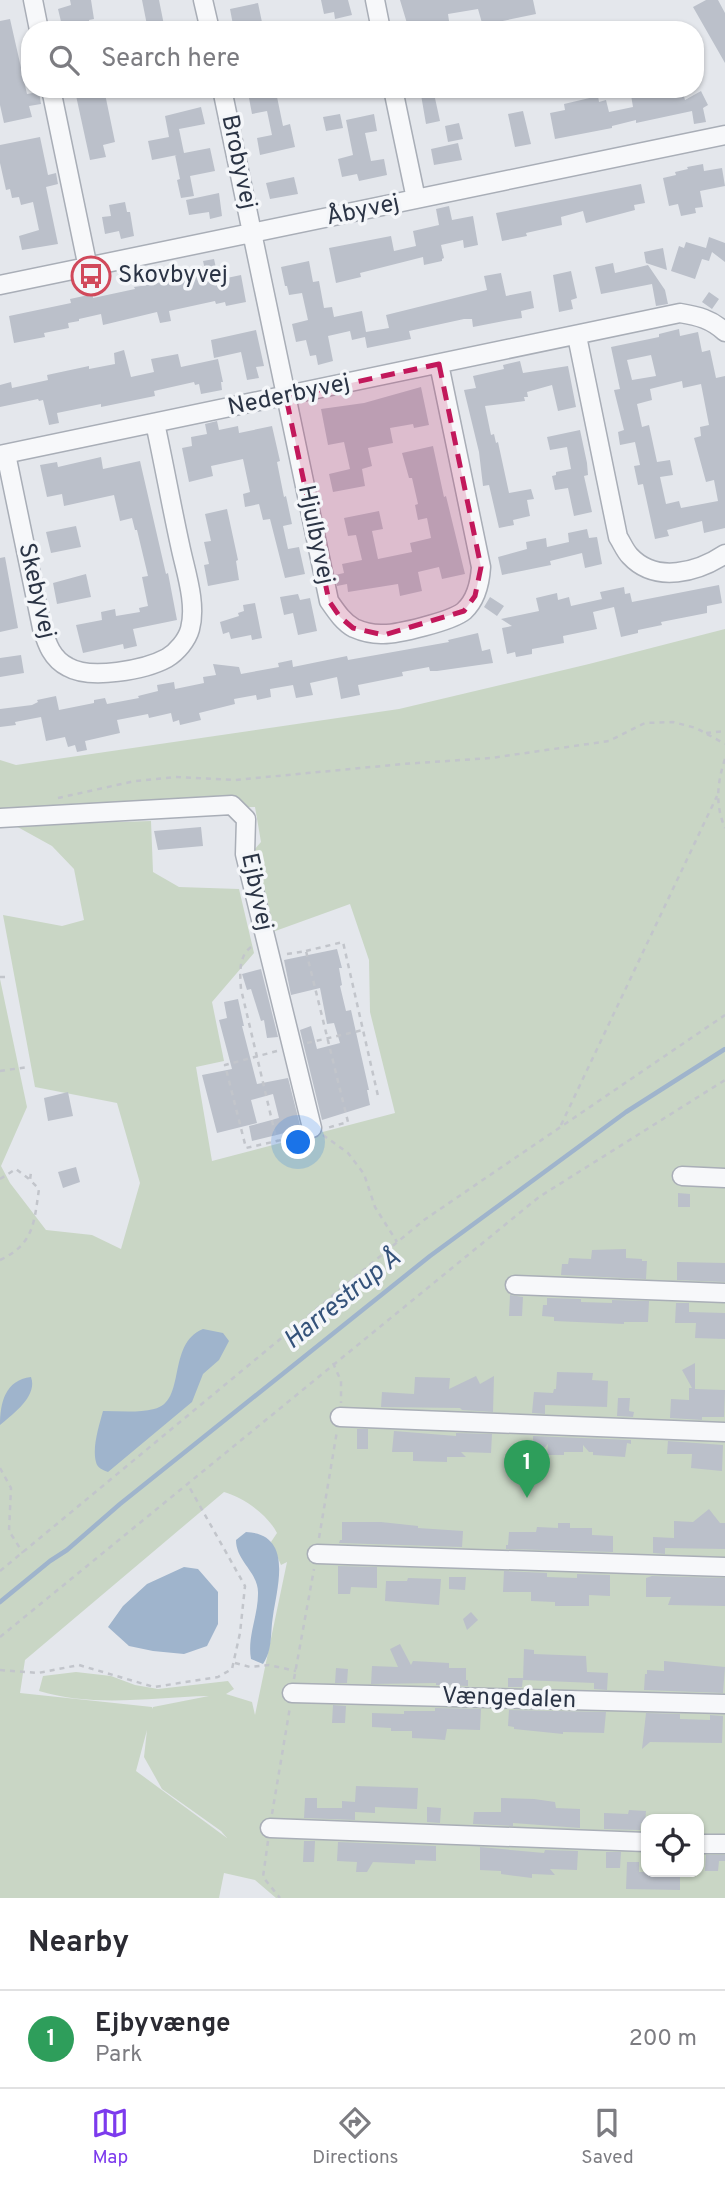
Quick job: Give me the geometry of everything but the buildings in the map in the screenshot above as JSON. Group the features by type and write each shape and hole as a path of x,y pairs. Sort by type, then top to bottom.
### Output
{"street":[{"path":"33,0 37,21"},
{"path":"203,0 208,21"},
{"path":"375,0 379,21"},
{"path":"53,98 88,268"},
{"name":"Brobyvej","path":"224,98 253,234"},
{"path":"395,98 416,199"},
{"name":"Åbyvej","path":"0,285 725,135"},
{"name":"Hjulbyvej","path":"253,234 328,601 353,628 368,633 384,635 448,620 464,611 475,596 480,582 481,567 439,365"},
{"name":"Nederbyvej","path":"3,454 680,313 714,322 725,332"},
{"path":"577,336 618,537 630,556 652,571 672,573 709,564 725,554"},
{"name":"Skebyvej","path":"3,454 42,628 50,651 59,661 78,671 91,674 138,666 157,662 174,652 190,632 192,619 190,596 155,423"},
{"name":"Ejbyvej","path":"0,818 232,805 246,819 245,854 312,1128"},
{"path":"682,1177 725,1178"},
{"path":"515,1284 725,1293"},
{"path":"340,1417 725,1432"},
{"path":"317,1554 725,1567"},
{"name":"Vængedalen","path":"292,1693 725,1704"},
{"path":"270,1828 641,1842"},
{"path":"704,1844 725,1844"}],"path":[{"path":"56,798 135,781 175,777 235,780 491,758 609,741 645,723 673,722 696,728 725,744"},
{"path":"706,733 725,731"},
{"path":"725,759 718,779 718,796 725,828"},
{"path":"560,1127 718,796"},
{"path":"265,936 246,950 240,967 241,989 277,1142"},
{"path":"270,957 342,942 377,1096"},
{"path":"306,951 348,1122 317,1131 348,1153 364,1174 375,1207 397,1242"},
{"path":"0,977 5,977"},
{"path":"0,1571 424,1220 725,1015"},
{"path":"312,1128 310,1133 246,1148 225,1065 363,1030"},
{"path":"0,1070 27,1067"},
{"path":"0,1637 539,1197 725,1080"},
{"path":"0,1179 16,1169 39,1189 34,1225 18,1251 0,1260"},
{"path":"30,1180 31,1172"},
{"path":"280,1898 263,1877 340,1417 341,1381 333,1363"},
{"path":"0,1468 11,1488 9,1531 23,1553"},
{"path":"0,1670 38,1674 79,1665 154,1687 218,1677 232,1669 243,1617 245,1586 187,1483"},
{"path":"235,1663 250,1667 269,1665 296,1671"}],"highlighted area":[{"path":"439,364 481,567 475,596 464,611 384,635 353,628 340,617 329,601 286,397"}],"green space":[{"path":"725,629 725,1898 276,1898 255,1880 224,1873 219,1898 0,1898 0,979 27,1107 1,1166 10,1183 46,1230 92,1235 121,1249 140,1183 117,1103 35,1087 3,915 62,926 84,920 74,869 52,846 14,825 151,821 153,872 179,887 239,889 254,953 212,1002 224,1061 196,1067 212,1161 395,1113 370,1012 369,960 350,904 267,934 248,857 261,842 255,807 0,812 0,760 16,765 399,709","holes":["224,1492 247,1502 273,1526 277,1533 271,1542 281,1565 287,1562 255,1715 252,1702 226,1694 234,1689 228,1681 158,1689 135,1685 111,1676 76,1672 43,1676 39,1691 103,1700 209,1696 152,1709 20,1693 25,1660","147,1730 144,1757 162,1789 227,1838 136,1771"]}],"water":[{"path":"203,1329 223,1333 229,1341 219,1360 203,1374 192,1402 108,1472 100,1468 95,1450 103,1411 142,1411 164,1404 174,1385 184,1347 192,1336"},
{"path":"31,1377 28,1398 0,1425 6,1394 15,1383"},
{"path":"246,1532 261,1535 271,1542 277,1552 279,1564 270,1647 263,1664 251,1659 250,1643 258,1602 257,1586 240,1555 236,1540"},
{"path":"184,1567 198,1569 218,1592 218,1624 207,1646 184,1654 153,1651 129,1646 108,1627 123,1606 147,1584"}],"waterway":[{"name":"Harrestrup Å","path":"0,1602 430,1256 626,1112 725,1049"}],"place":[{"name":"Skovbyvej","path":"91,276"},
{"name":"Ejbyvænge","path":"527,1498"}]}
